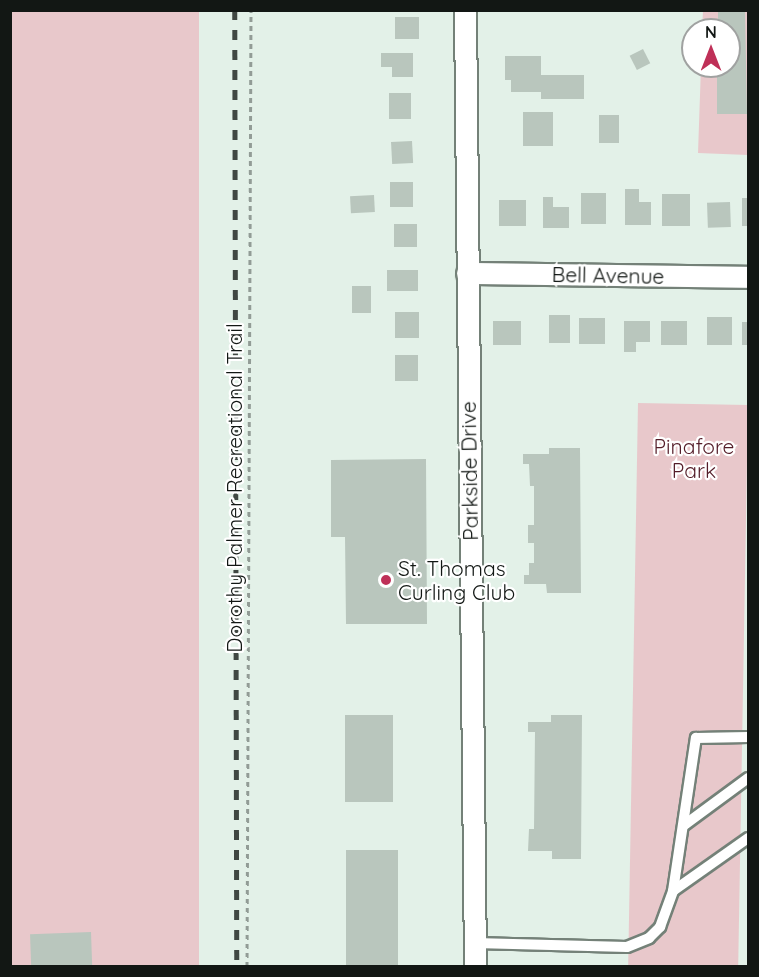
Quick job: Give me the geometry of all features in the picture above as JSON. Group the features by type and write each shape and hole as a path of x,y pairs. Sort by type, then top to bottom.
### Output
{"street":[{"name":"Parkside Drive","path":"465,10 475,966"},
{"name":"Bell Avenue","path":"467,273 748,277"}],"lane":[{"path":"475,943 627,947 649,938 660,927 673,891 696,738 748,737"},
{"path":"683,826 748,778"},
{"path":"673,891 748,838"}],"path":[{"name":"Dorothy Palmer Recreational Trail","path":"247,966 251,10"}],"green space":[{"path":"10,11 199,11 199,966 10,966"},
{"path":"703,11 748,11 748,155 698,153 701,78 741,78 741,18 703,18"},
{"name":"Pinafore Park","path":"638,403 748,405 738,966 628,966"}],"building":[{"path":"718,10 745,10 747,114 717,114 717,78 741,78 741,18 718,18"},
{"path":"395,17 419,17 419,39 395,39"},
{"path":"643,49 650,63 637,70 630,56"},
{"path":"381,53 413,53 413,77 392,77 392,67 381,67"},
{"path":"505,56 541,56 541,75 584,75 584,99 541,99 541,92 511,92 511,80 505,80"},
{"path":"389,93 411,93 411,119 389,119"},
{"path":"523,112 553,112 553,146 523,146"},
{"path":"599,115 619,115 619,143 599,143"},
{"path":"412,141 413,163 392,164 391,142"},
{"path":"390,182 413,182 413,207 390,207"},
{"path":"625,189 639,189 639,202 651,202 651,225 625,225"},
{"path":"581,193 606,193 606,224 581,224"},
{"path":"662,194 690,194 690,226 662,226"},
{"path":"374,195 375,212 351,213 350,196"},
{"path":"543,197 553,197 553,207 569,207 569,228 543,228"},
{"path":"742,198 748,198 748,226 742,226"},
{"path":"499,200 526,200 526,226 499,226"},
{"path":"730,202 731,227 708,228 707,203"},
{"path":"394,224 417,224 417,247 394,247"},
{"path":"387,270 418,270 418,291 387,291"},
{"path":"352,286 371,286 371,313 352,313"},
{"path":"395,312 419,312 419,338 395,338"},
{"path":"549,315 570,315 570,343 549,343"},
{"path":"707,317 732,317 732,345 707,345"},
{"path":"579,318 605,318 605,344 579,344"},
{"path":"493,321 521,321 521,345 493,345"},
{"path":"624,321 650,321 650,342 636,342 636,352 624,352"},
{"path":"661,321 687,321 687,345 661,345"},
{"path":"742,322 748,322 748,345 742,345"},
{"path":"395,355 418,355 418,381 395,381"},
{"path":"549,448 580,448 581,593 547,593 546,584 524,584 524,575 529,575 529,563 534,563 534,543 528,543 528,525 534,525 534,486 530,486 529,464 523,464 523,454 549,454"},
{"name":"St. Thomas Curling Club","path":"426,459 427,624 346,624 345,537 331,537 331,460"},
{"path":"345,715 393,715 393,802 345,802"},
{"path":"551,715 582,715 581,859 552,859 552,851 528,851 529,829 534,829 535,732 528,732 528,722 551,722"},
{"path":"346,850 398,850 398,966 346,966"},
{"path":"91,932 92,966 31,966 30,934"}],"railway":[{"path":"235,10 237,966"}],"place":[{"name":"St. Thomas Curling Club","path":"386,580"}]}
